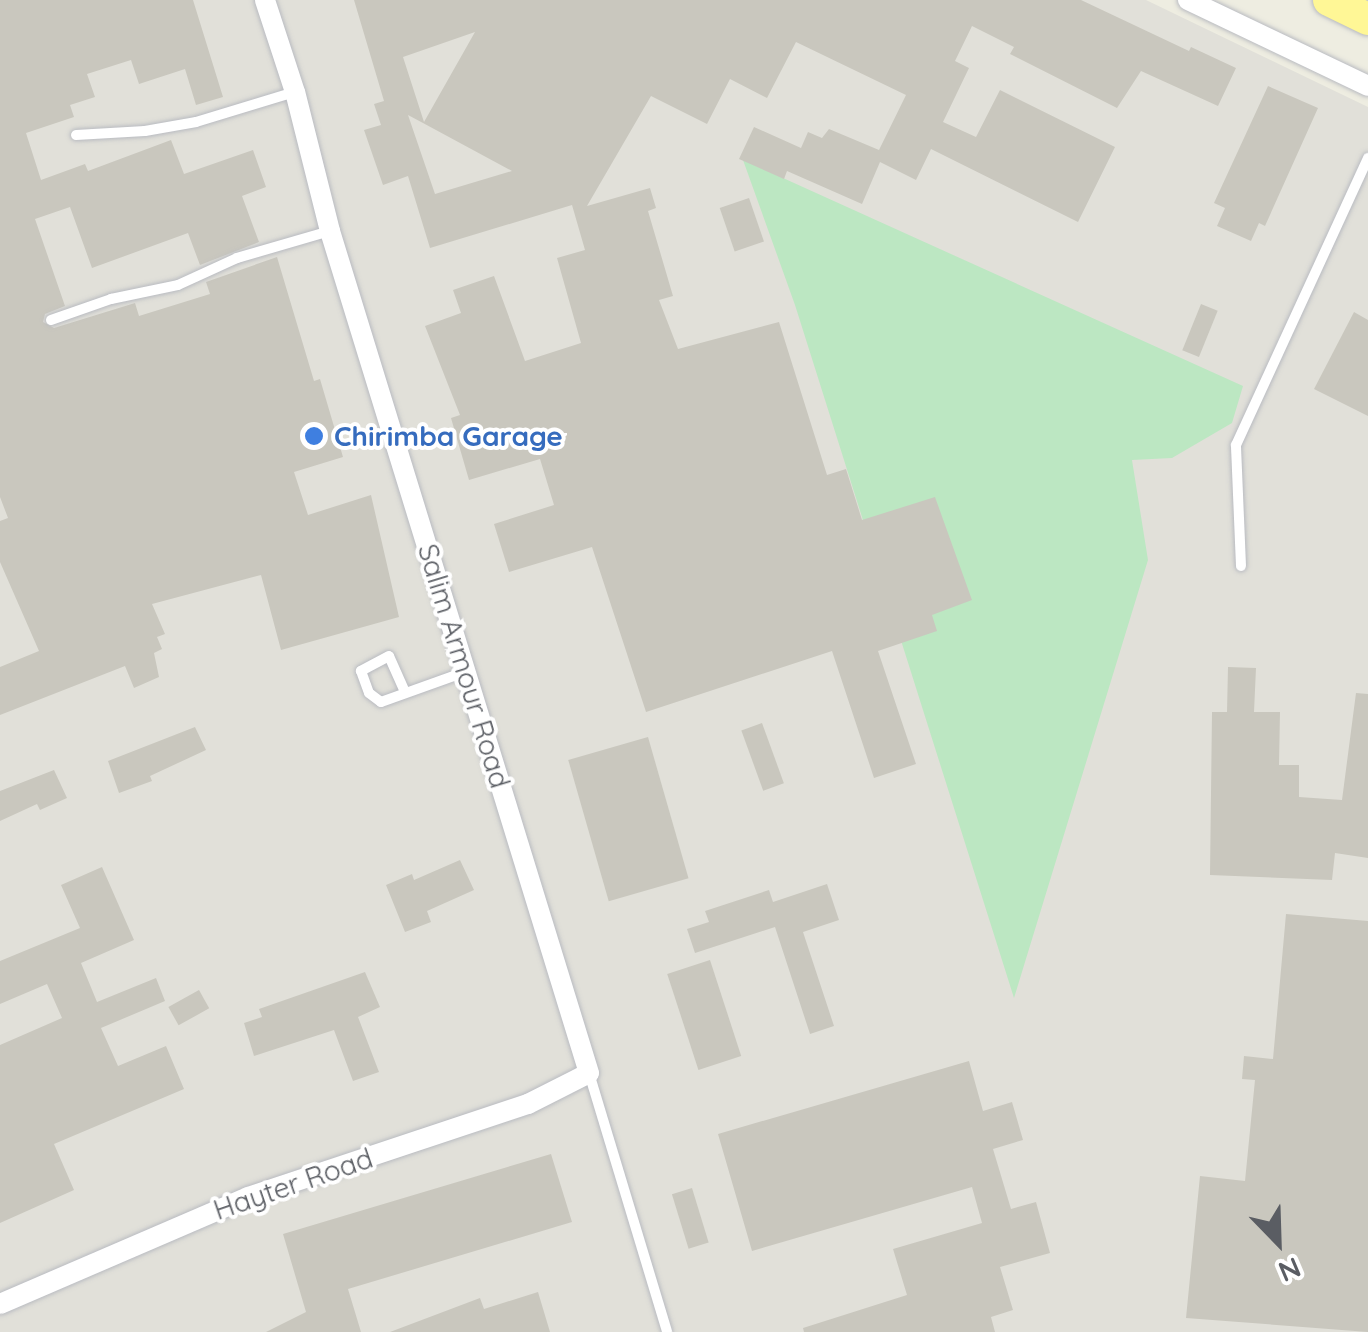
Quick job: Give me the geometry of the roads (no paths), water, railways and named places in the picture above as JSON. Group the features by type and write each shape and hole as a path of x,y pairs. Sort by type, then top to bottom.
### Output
{"highway":[{"path":"1328,0 1368,20"}],"street":[{"name":"Salim Armour Road","path":"265,0 330,231 589,1073"},
{"path":"1188,0 1368,86"},
{"name":"Hayter Road","path":"0,1304 248,1197 528,1104 589,1073"}],"lane":[{"path":"76,136 145,132 196,122 294,92"},
{"path":"1241,566 1236,446 1368,158"},
{"path":"51,320 112,299 178,284 237,258 330,231"},
{"path":"405,692 389,656 362,671 374,700 405,692 466,672"},
{"name":"Salim Armour Road","path":"589,1073 667,1332"}],"place":[{"name":"Chirimba Garage","path":"314,436"}]}
